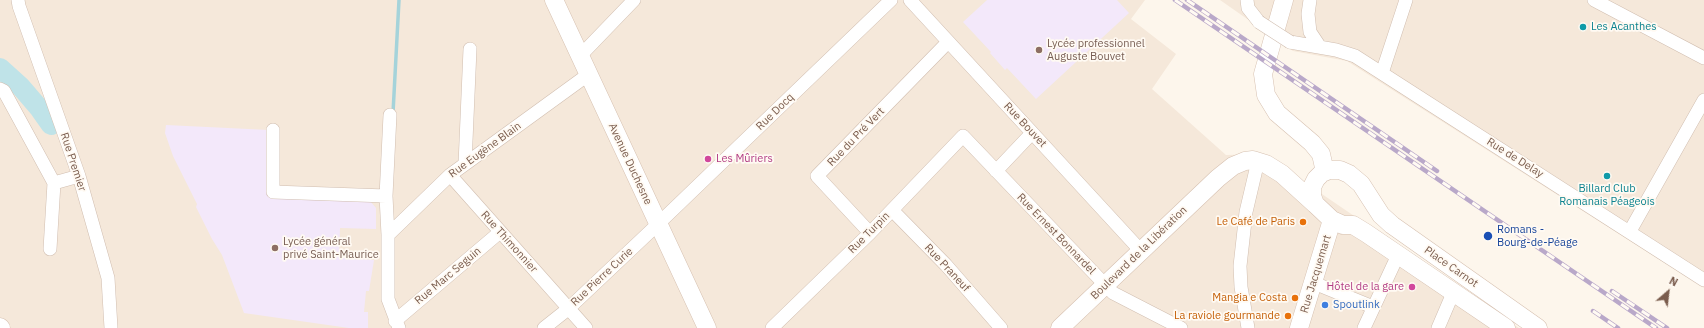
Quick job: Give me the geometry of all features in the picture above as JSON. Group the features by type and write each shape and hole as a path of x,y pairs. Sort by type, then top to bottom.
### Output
{"main road":[{"name":"Avenue Duchesne","path":"554,0 581,55 706,328"},
{"path":"1284,0 1265,64 1263,84 1270,104 1277,113 1330,148 1335,155 1327,174 1312,187 1312,196 1315,204"},
{"name":"Boulevard de la Libération","path":"1060,328 1218,178 1233,166 1245,161 1258,161"},
{"path":"1258,161 1282,174 1327,174"},
{"name":"Place Carnot","path":"1282,174 1332,220 1343,225 1353,225 1506,328"},
{"name":"Place Carnot","path":"1327,174 1349,174 1361,184 1384,218 1392,225 1538,328"},
{"path":"1353,225 1359,223 1366,216 1370,206 1370,199"},
{"name":"Rue Jacquemart","path":"1299,328 1332,220"}],"street":[{"name":"Rue Premier","path":"18,0 18,6 79,176 108,278 111,328"},
{"path":"581,55 634,0"},
{"name":"Rue Docq","path":"658,224 891,0"},
{"name":"Rue Bouvet","path":"910,0 1141,251"},
{"name":"Rue de Delay","path":"1247,0 1248,8 1260,22 1290,42 1320,47 1356,56 1704,280"},
{"path":"1310,0 1308,14 1310,32 1320,47"},
{"path":"1382,73 1406,0"},
{"path":"1594,0 1704,58"},
{"name":"Rue du Pré Vert","path":"870,233 817,176 948,42"},
{"path":"465,164 470,49"},
{"name":"Rue Eugène Blain","path":"388,235 450,175 589,74"},
{"path":"0,89 4,91 54,183 50,249"},
{"path":"1630,231 1704,100"},
{"path":"390,115 386,196 388,235 388,299 397,324"},
{"path":"273,130 273,192 386,196"},
{"path":"996,170 1032,133"},
{"name":"Rue Turpin","path":"779,325 963,136"},
{"name":"Rue Ernest Bonnardel","path":"963,136 1114,293 1165,324 1181,328"},
{"path":"1248,328 1241,287 1240,266 1246,212 1258,161"},
{"name":"Rue Thimonnier","path":"450,175 586,328"},
{"path":"54,183 79,176"},
{"name":"Rue Praneuf","path":"892,210 946,265 1001,328"},
{"name":"Rue Pierre Curie","path":"544,328 568,309 658,224"},
{"name":"Rue Marc Seguin","path":"397,324 500,232"},
{"path":"1364,328 1398,255"},
{"path":"1314,283 1373,306"},
{"path":"1438,328 1453,293"}],"shaded area":[{"path":"0,0 1145,0 1131,19 1176,54 1152,89 1226,155 1263,154 1519,328 0,328"},
{"name":"Lycée professionnel Auguste Bouvet","path":"987,0 1117,0 1129,13 1036,99 1007,68 1005,70 990,53 991,52 963,22"},
{"path":"1220,0 1704,0 1704,288 1347,61 1293,51"},
{"path":"166,125 269,130 270,196 370,201 376,208 376,229 340,228 339,257 374,260 369,291 366,291 364,312 368,312 368,328 349,328 244,313 222,255 196,207 197,204 173,156 165,133"}],"waterway":[{"path":"393,113 399,0"},
{"path":"0,68 21,87 51,125"}],"railway":[{"path":"1175,0 1656,328"},
{"path":"1187,0 1437,171"},
{"path":"1612,291 1667,328"},
{"path":"1593,311 1618,328"}],"place":[{"name":"Les Acanthes","path":"1583,27"},
{"name":"Lycée professionnel Auguste Bouvet","path":"1039,50"},
{"name":"Les Mûriers","path":"708,159"},
{"name":"Billard Club Romanais Péageois","path":"1607,176"},
{"name":"Le Café de Paris","path":"1303,222"},
{"name":"Romans - Bourg-de-Péage","path":"1488,236"},
{"name":"Lycée général privé Saint-Maurice","path":"275,248"},
{"name":"Hôtel de la gare","path":"1412,287"},
{"name":"Mangia e Costa","path":"1295,298"},
{"name":"Spoutlink","path":"1325,305"},
{"name":"La raviole gourmande","path":"1288,316"}]}
